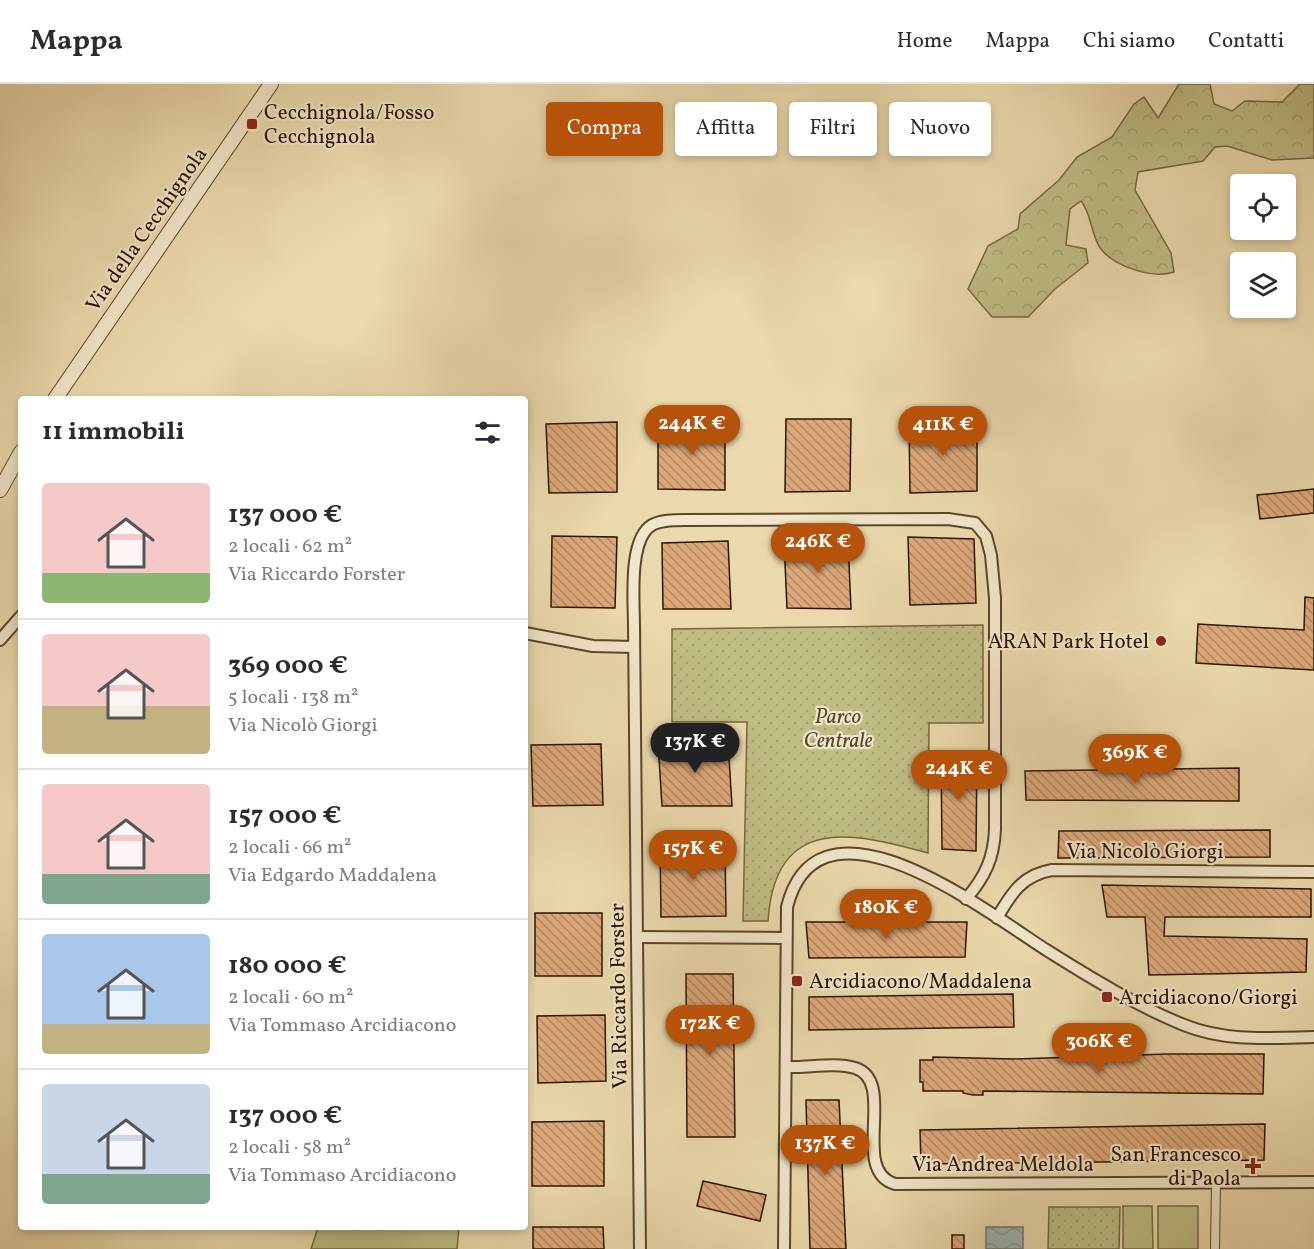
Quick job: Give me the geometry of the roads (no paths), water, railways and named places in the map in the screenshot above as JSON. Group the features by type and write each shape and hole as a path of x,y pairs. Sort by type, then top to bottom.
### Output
{"street":[{"name":"Via della Cecchignola","path":"57,396 271,84"},
{"path":"0,490 18,458"},
{"name":"Via Riccardo Forster","path":"640,1249 634,647 637,552 645,530 657,523 684,520 936,519 975,523 989,543 995,585 995,829 990,863 984,876 966,898"},
{"path":"0,640 18,619"},
{"path":"528,634 592,646 634,647"},
{"path":"784,1249 787,907 795,884 812,867 840,854 865,854 902,865 966,898 1141,1004 1195,1029 1235,1037 1314,1037"},
{"name":"Via Nicolò Giorgi","path":"997,918 1021,883 1035,874 1052,870 1314,872"},
{"path":"637,937 785,938"},
{"name":"Via Andrea Meldola","path":"786,1067 853,1067 865,1074 873,1087 876,1169 880,1176 895,1184 1314,1182"},
{"path":"1215,1249 1216,1183"}],"water":[{"path":"986,1227 1023,1227 1023,1249 986,1249"}],"place":[{"name":"Cecchignola/Fosso Cecchignola","path":"252,124"},
{"name":"ARAN Park Hotel","path":"1161,641"},
{"name":"Arcidiacono/Maddalena","path":"797,981"},
{"name":"Arcidiacono/Giorgi","path":"1107,997"},
{"name":"San Francesco di Paola","path":"1253,1166"}],"park label":[{"name":"Parco Centrale","path":"838,728"}]}
